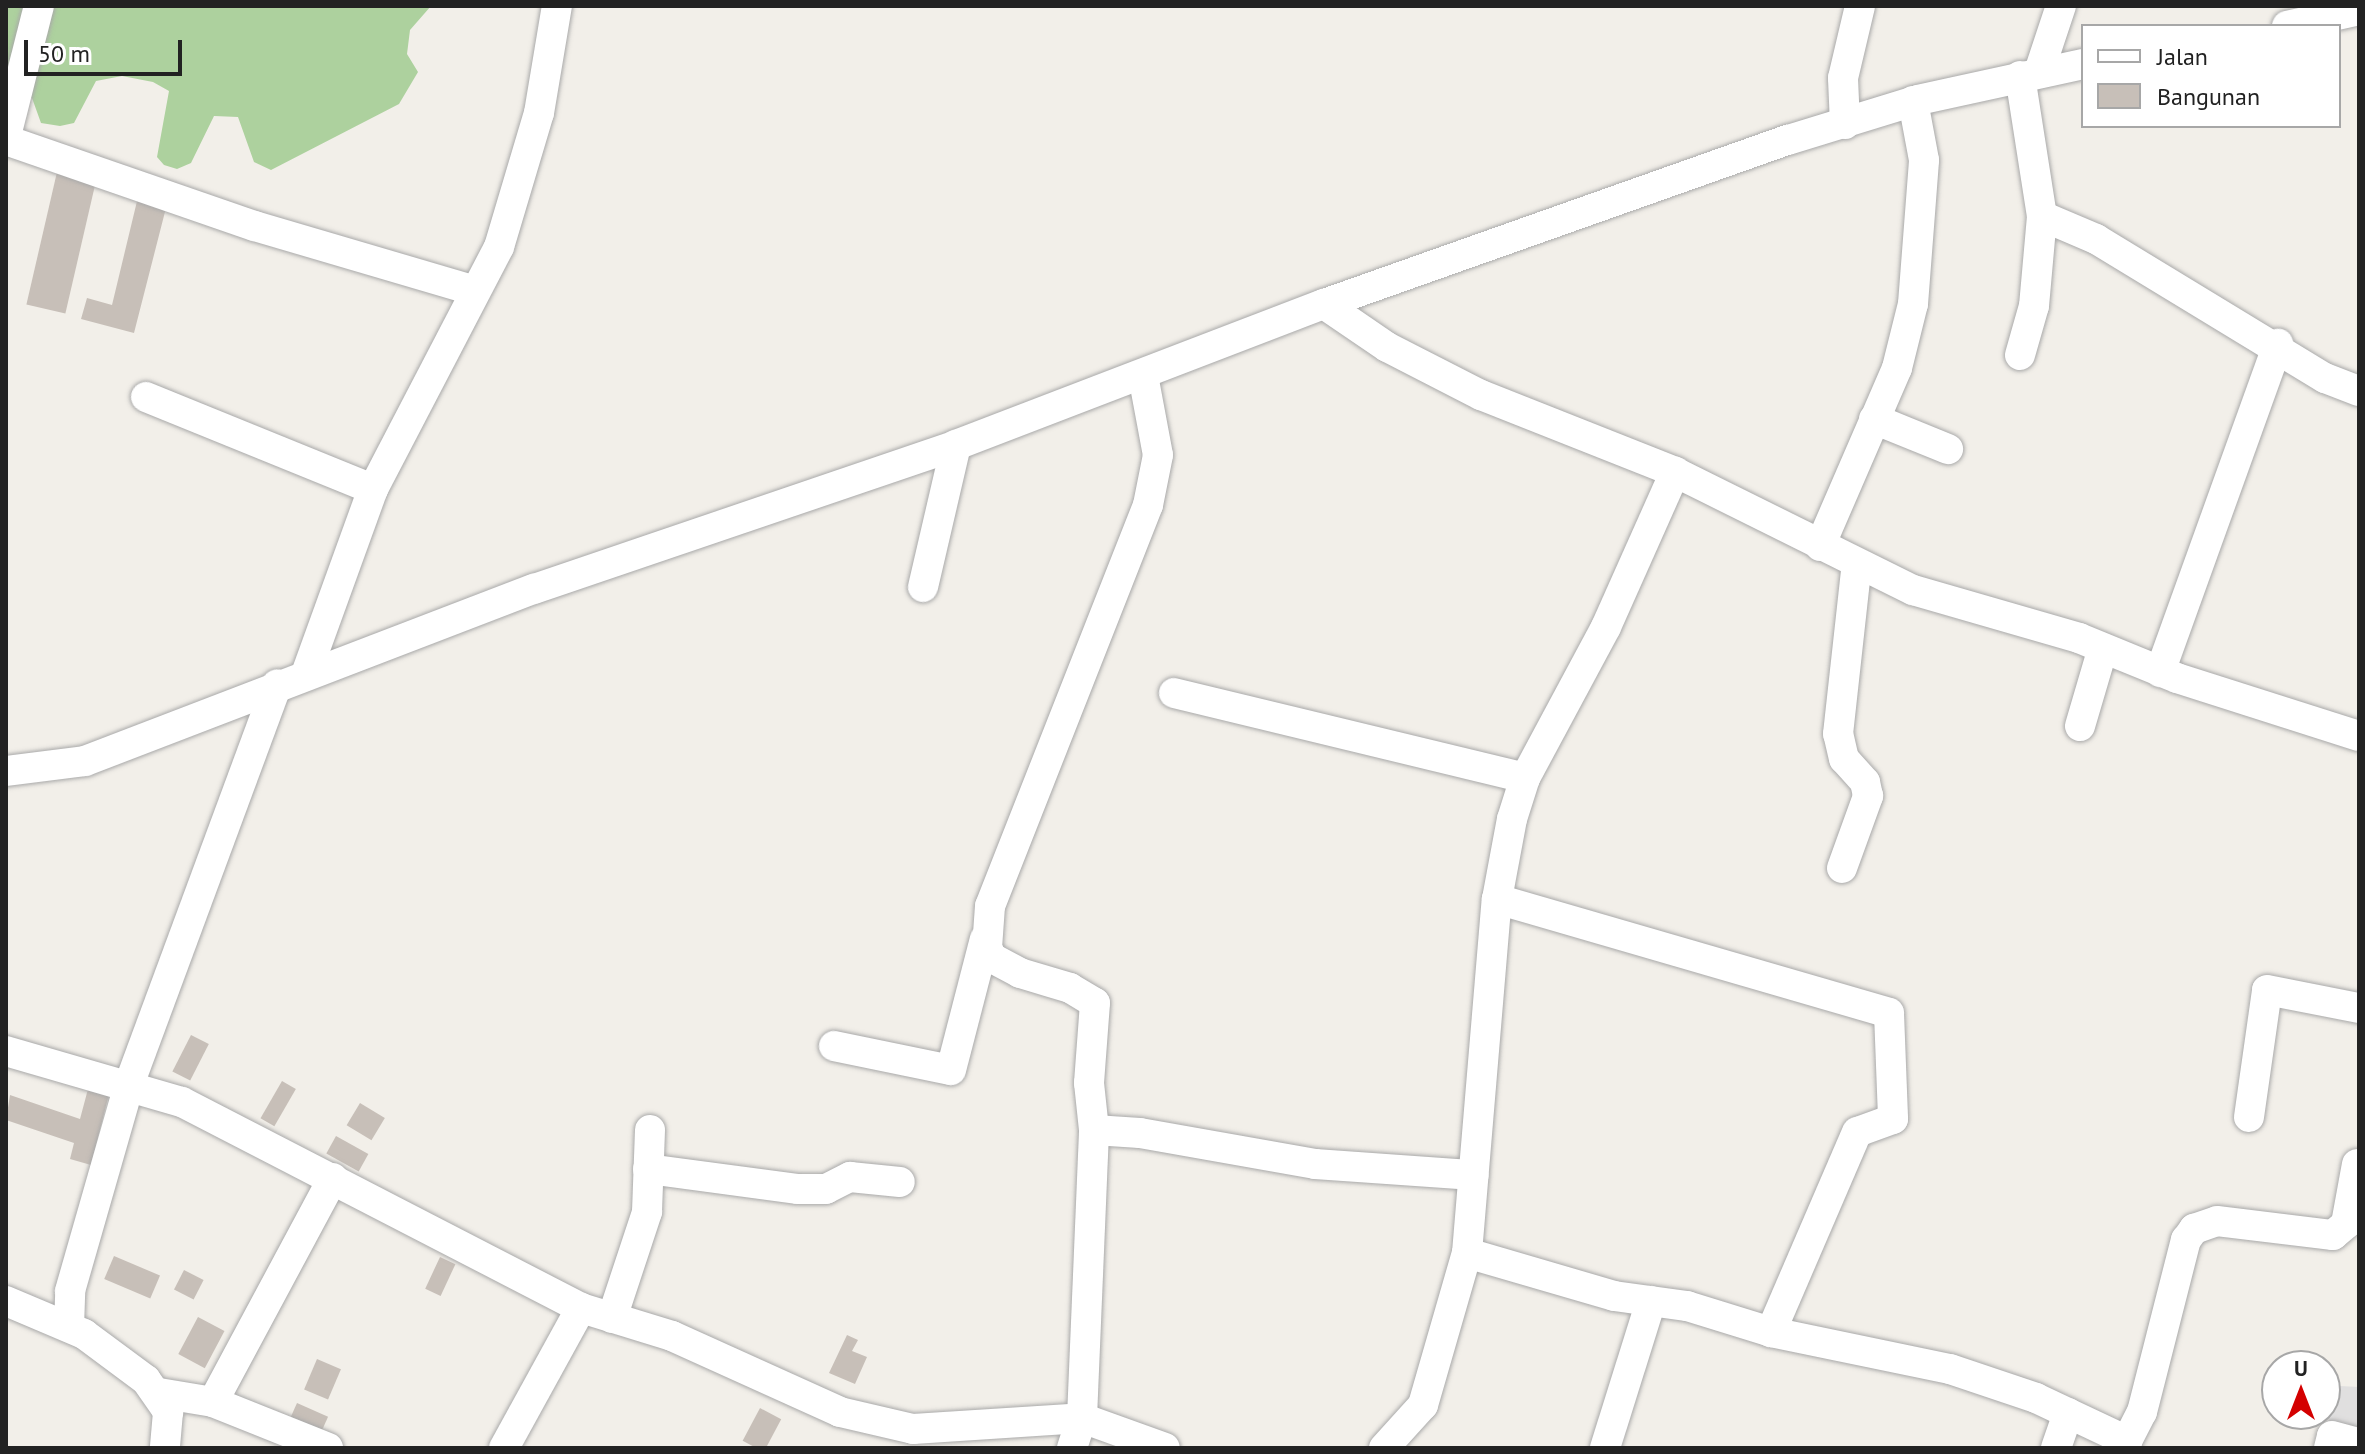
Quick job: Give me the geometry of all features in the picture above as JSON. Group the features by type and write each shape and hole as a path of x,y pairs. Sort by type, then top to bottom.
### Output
{"street":[{"path":"39,6 6,138 255,226 472,290"},
{"path":"306,674 373,489 472,290 499,247 520,185 557,6"},
{"path":"1845,124 1843,78 1860,6"},
{"path":"2020,355 2034,306 2042,216 2030,74 2061,6"},
{"path":"2296,24 2359,10"},
{"path":"6,771 85,761 277,684 956,445 1324,304 1845,124 1913,101 2081,64"},
{"path":"1820,546 1897,368 1913,304 1924,160 1913,101"},
{"path":"2042,216 2096,239 2278,344 2325,378 2359,391"},
{"path":"1324,304 1387,347 1481,395 1675,472 1913,590 2103,648 2160,672 2359,736"},
{"path":"2160,672 2278,344"},
{"path":"834,1046 951,1070 985,939 990,906 1148,505 1158,455 1143,375"},
{"path":"146,397 373,489"},
{"path":"1874,419 1948,449"},
{"path":"923,587 956,445"},
{"path":"1384,1448 1423,1405 1467,1253 1497,899 1525,778 1606,627 1675,472"},
{"path":"1842,868 1868,796 1865,782 1844,759 1838,734 1857,563"},
{"path":"2080,726 2103,648"},
{"path":"69,1327 70,1291 130,1082 277,684"},
{"path":"1174,693 1525,778"},
{"path":"1497,899 1889,1013 1893,1119 1857,1132 1771,1332"},
{"path":"985,939 992,958 1095,1003 1089,1083 1094,1130 1082,1418 1072,1448"},
{"path":"2249,1117 2267,990 2359,1008"},
{"path":"6,1051 130,1082 333,1178 581,1308 672,1336 840,1412 913,1429 1082,1418 1165,1448"},
{"path":"612,1318 647,1212 650,1130"},
{"path":"1094,1130 1315,1164 1474,1175"},
{"path":"1467,1253 1771,1332 1950,1369 2068,1413 2135,1444 2194,1229 2217,1221 2333,1235 2346,1224 2357,1164"},
{"path":"648,1169 797,1189 826,1189 850,1177 900,1182"},
{"path":"213,1402 333,1178"},
{"path":"6,1301 69,1327 159,1393 213,1402 328,1448"},
{"path":"1605,1448 1651,1301"},
{"path":"504,1448 581,1308"},
{"path":"159,1393 168,1412 165,1448"},
{"path":"2056,1448 2068,1413"},
{"path":"2329,1448 2332,1436 2359,1443"}],"shaded area":[{"path":"2341,1386 2359,1387 2359,1448 2331,1430 2341,1430"}],"green space":[{"path":"6,6 431,6 410,30 407,54 418,72 399,104 271,170 254,162 238,117 214,116 191,163 177,169 164,165 157,157 169,91 153,82 122,76 96,81 74,123 60,126 41,123 32,98 14,96 6,112"}],"building":[{"path":"57,172 96,181 65,314 26,305"},
{"path":"138,197 167,204 134,333 81,319 87,298 112,305"},
{"path":"191,1035 209,1044 190,1081 172,1072"},
{"path":"282,1081 296,1089 274,1126 260,1118"},
{"path":"88,1089 109,1094 91,1165 70,1159 74,1143 6,1120 10,1095 80,1119"},
{"path":"360,1103 385,1118 371,1140 347,1125"},
{"path":"336,1136 368,1154 359,1171 326,1153"},
{"path":"114,1256 160,1276 150,1299 104,1279"},
{"path":"440,1257 455,1264 441,1296 425,1289"},
{"path":"184,1270 204,1280 194,1300 174,1290"},
{"path":"198,1317 224,1331 205,1368 178,1354"},
{"path":"847,1335 858,1340 852,1351 867,1357 855,1384 829,1373"},
{"path":"317,1359 341,1369 328,1400 304,1389"},
{"path":"297,1403 328,1417 321,1432 290,1419"},
{"path":"760,1408 781,1419 766,1448 756,1448 743,1441"}]}
